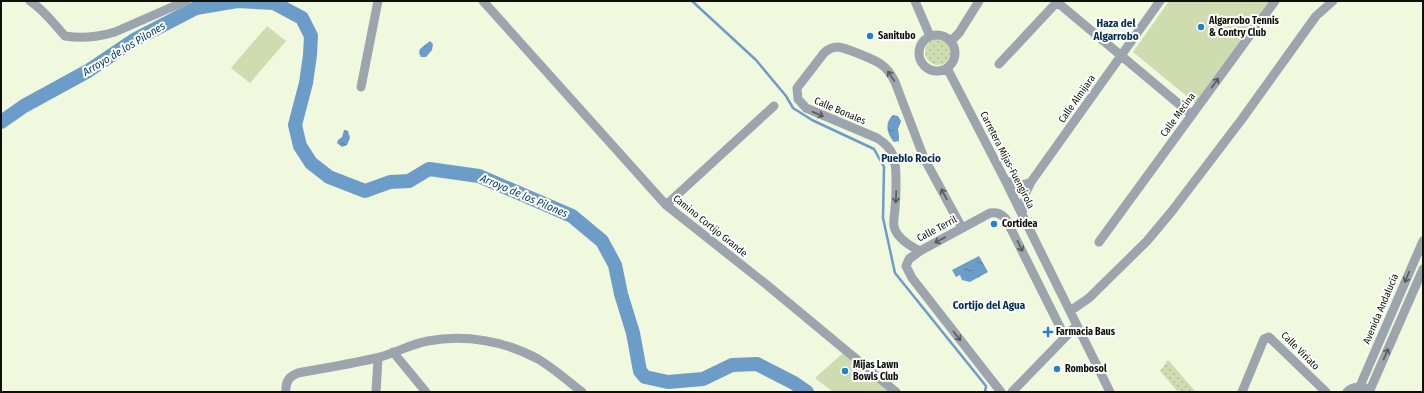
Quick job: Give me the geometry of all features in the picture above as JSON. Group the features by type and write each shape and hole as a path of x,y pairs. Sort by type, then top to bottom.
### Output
{"street":[{"path":"30,1 47,15 65,36 79,38 115,32 186,1"},
{"path":"361,87 378,1"},
{"name":"Camino Cortijo Grande","path":"483,1 666,205 767,285 896,392"},
{"path":"915,1 930,36"},
{"path":"951,41 959,33 978,1"},
{"name":"Calle Almijara","path":"1022,214 1026,192 1031,182 1160,1"},
{"name":"Calle Mecina","path":"1099,242 1275,1"},
{"path":"1070,311 1089,298 1147,241 1172,211 1242,119 1316,16 1333,1"},
{"path":"999,64 1057,2 1192,115"},
{"path":"940,35 951,41 955,50 955,55 947,68 942,70 932,70 921,61 920,47 930,36 940,35"},
{"name":"Calle Bonales","path":"920,251 912,248 900,238 894,226 896,162 889,148 884,142 877,138 806,108 798,99 797,88 824,53 829,49 847,49 882,64 891,74 924,158 962,228"},
{"name":"Carretera Mijas-Fuengirola","path":"947,68 1005,180 1110,392"},
{"path":"666,205 774,106"},
{"path":"1005,180 1015,185 1024,185 1031,182"},
{"name":"Calle Terril","path":"1001,392 908,271 906,266 909,259 920,251 990,213 999,213 1006,219 1065,338"},
{"name":"Avenida Andalucía","path":"1360,386 1423,241"},
{"path":"1347,392 1354,387 1360,386 1371,391 1423,269"},
{"path":"1012,392 1077,325"},
{"name":"Calle Viriato","path":"1242,392 1264,339 1269,336 1326,392"},
{"path":"286,392 287,382 291,376 298,373 378,358 421,343 444,338 460,338 503,345 538,360 582,392"},
{"path":"392,352 426,392"},
{"path":"376,392 378,358"}],"green space":[{"name":"Algarrobo Tennis & Contry Club","path":"1169,1 1270,1 1195,103 1133,52"},
{"path":"267,26 286,41 250,83 231,68"},
{"path":"938,39 947,43 951,52 947,61 938,65 929,61 925,52 929,43"},
{"name":"Mijas Lawn Bowls Club","path":"844,352 893,392 833,392 815,378"},
{"path":"1168,360 1196,392 1178,392 1160,371"}],"water":[{"path":"430,41 433,44 432,50 426,57 421,57 419,53 420,49"},
{"path":"893,115 898,116 901,121 898,129 899,141 894,142 888,132 888,121"},
{"path":"344,130 348,131 350,138 347,145 342,147 337,143 342,137"},
{"path":"979,256 988,272 970,282 962,280 960,275 956,277 952,270"}],"waterway":[{"name":"Arroyo de los Pilones","path":"1,122 24,106 88,71 134,40 196,8 237,1 274,3 302,18 311,36 306,83 295,125 300,146 311,163 329,177 365,191 390,182 409,181 429,169 479,176 572,216 602,241 615,265 621,294 633,333 640,371 645,377 668,382 703,379 732,365 757,364 794,383 807,392"},
{"path":"692,1 756,60 786,96 793,108 812,120 874,149 884,167 883,218 895,273 986,386 985,392"}],"place":[{"name":"Algarrobo Tennis & Contry Club","path":"1201,27"},
{"name":"Sanitubo","path":"870,36"},
{"name":"Cortidea","path":"994,224"},
{"name":"Farmacia Baus","path":"1048,332"},
{"name":"Rombosol","path":"1057,369"},
{"name":"Mijas Lawn Bowls Club","path":"845,371"}],"district":[{"name":"Haza del Algarrobo","path":"1116,29"},
{"name":"Pueblo Rocio","path":"911,158"},
{"name":"Cortijo del Agua","path":"989,305"}]}
